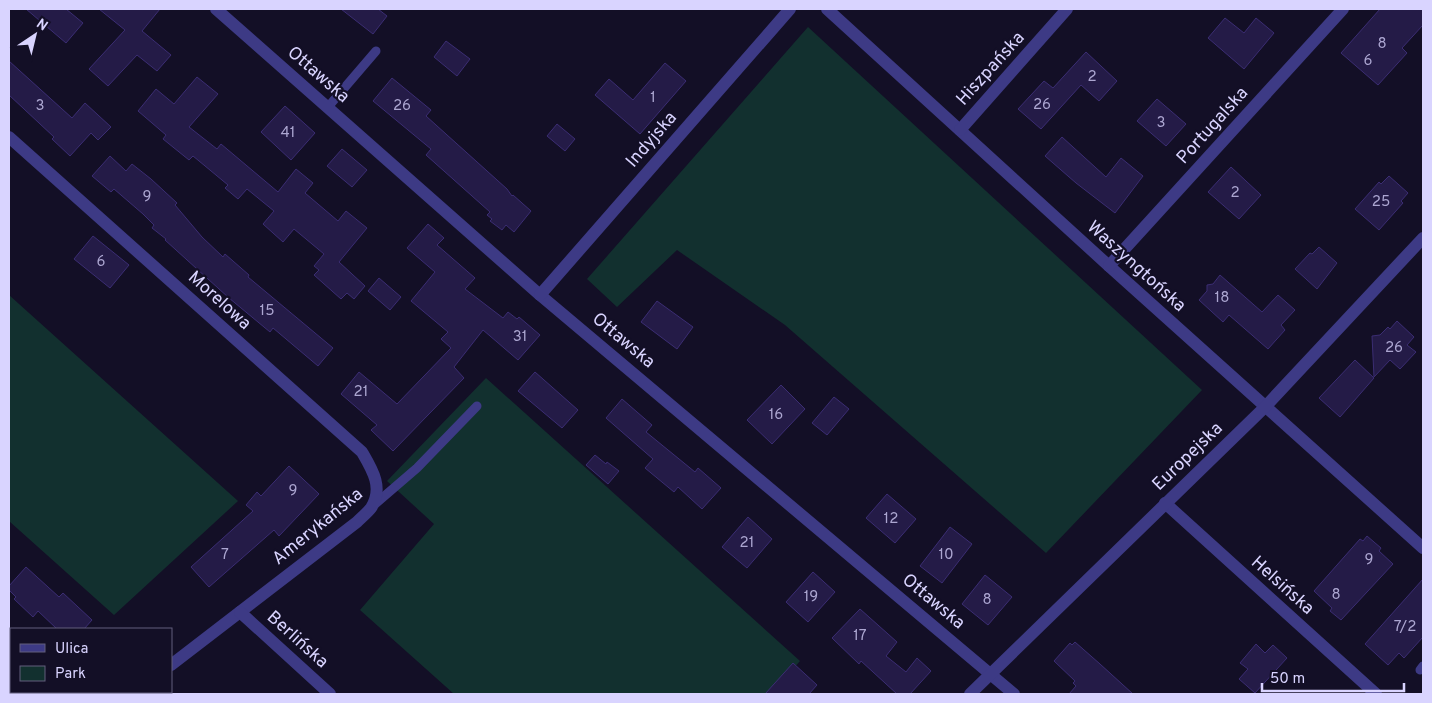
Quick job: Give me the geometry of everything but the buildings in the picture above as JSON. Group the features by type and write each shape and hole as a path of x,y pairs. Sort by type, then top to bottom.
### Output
{"street":[{"name":"Ottawska","path":"216,9 540,295 1014,694"},
{"name":"Indyjska","path":"540,295 790,9"},
{"name":"Waszyngtońska","path":"827,9 1108,266 1423,548"},
{"name":"Hiszpańska","path":"960,130 1067,9"},
{"name":"Portugalska","path":"1108,266 1343,9"},
{"name":"Morelowa","path":"9,137 362,452 371,467 378,486 372,507"},
{"name":"Europejska","path":"970,694 1265,407 1423,238"},
{"name":"Helsińska","path":"1165,503 1376,694"},
{"name":"Amerykańska","path":"172,664 357,522 372,507"},
{"name":"Berlińska","path":"240,612 330,694"}],"lane":[{"path":"328,107 376,51"},
{"name":"Amerykańska","path":"372,507 417,468 477,406"}],"green space":[{"path":"808,27 1202,390 1046,553 785,325 677,250 617,307 587,279"},
{"path":"9,295 238,501 114,615 9,521"},
{"path":"486,378 800,661 771,694 454,694 360,610 434,524 387,481"}]}
